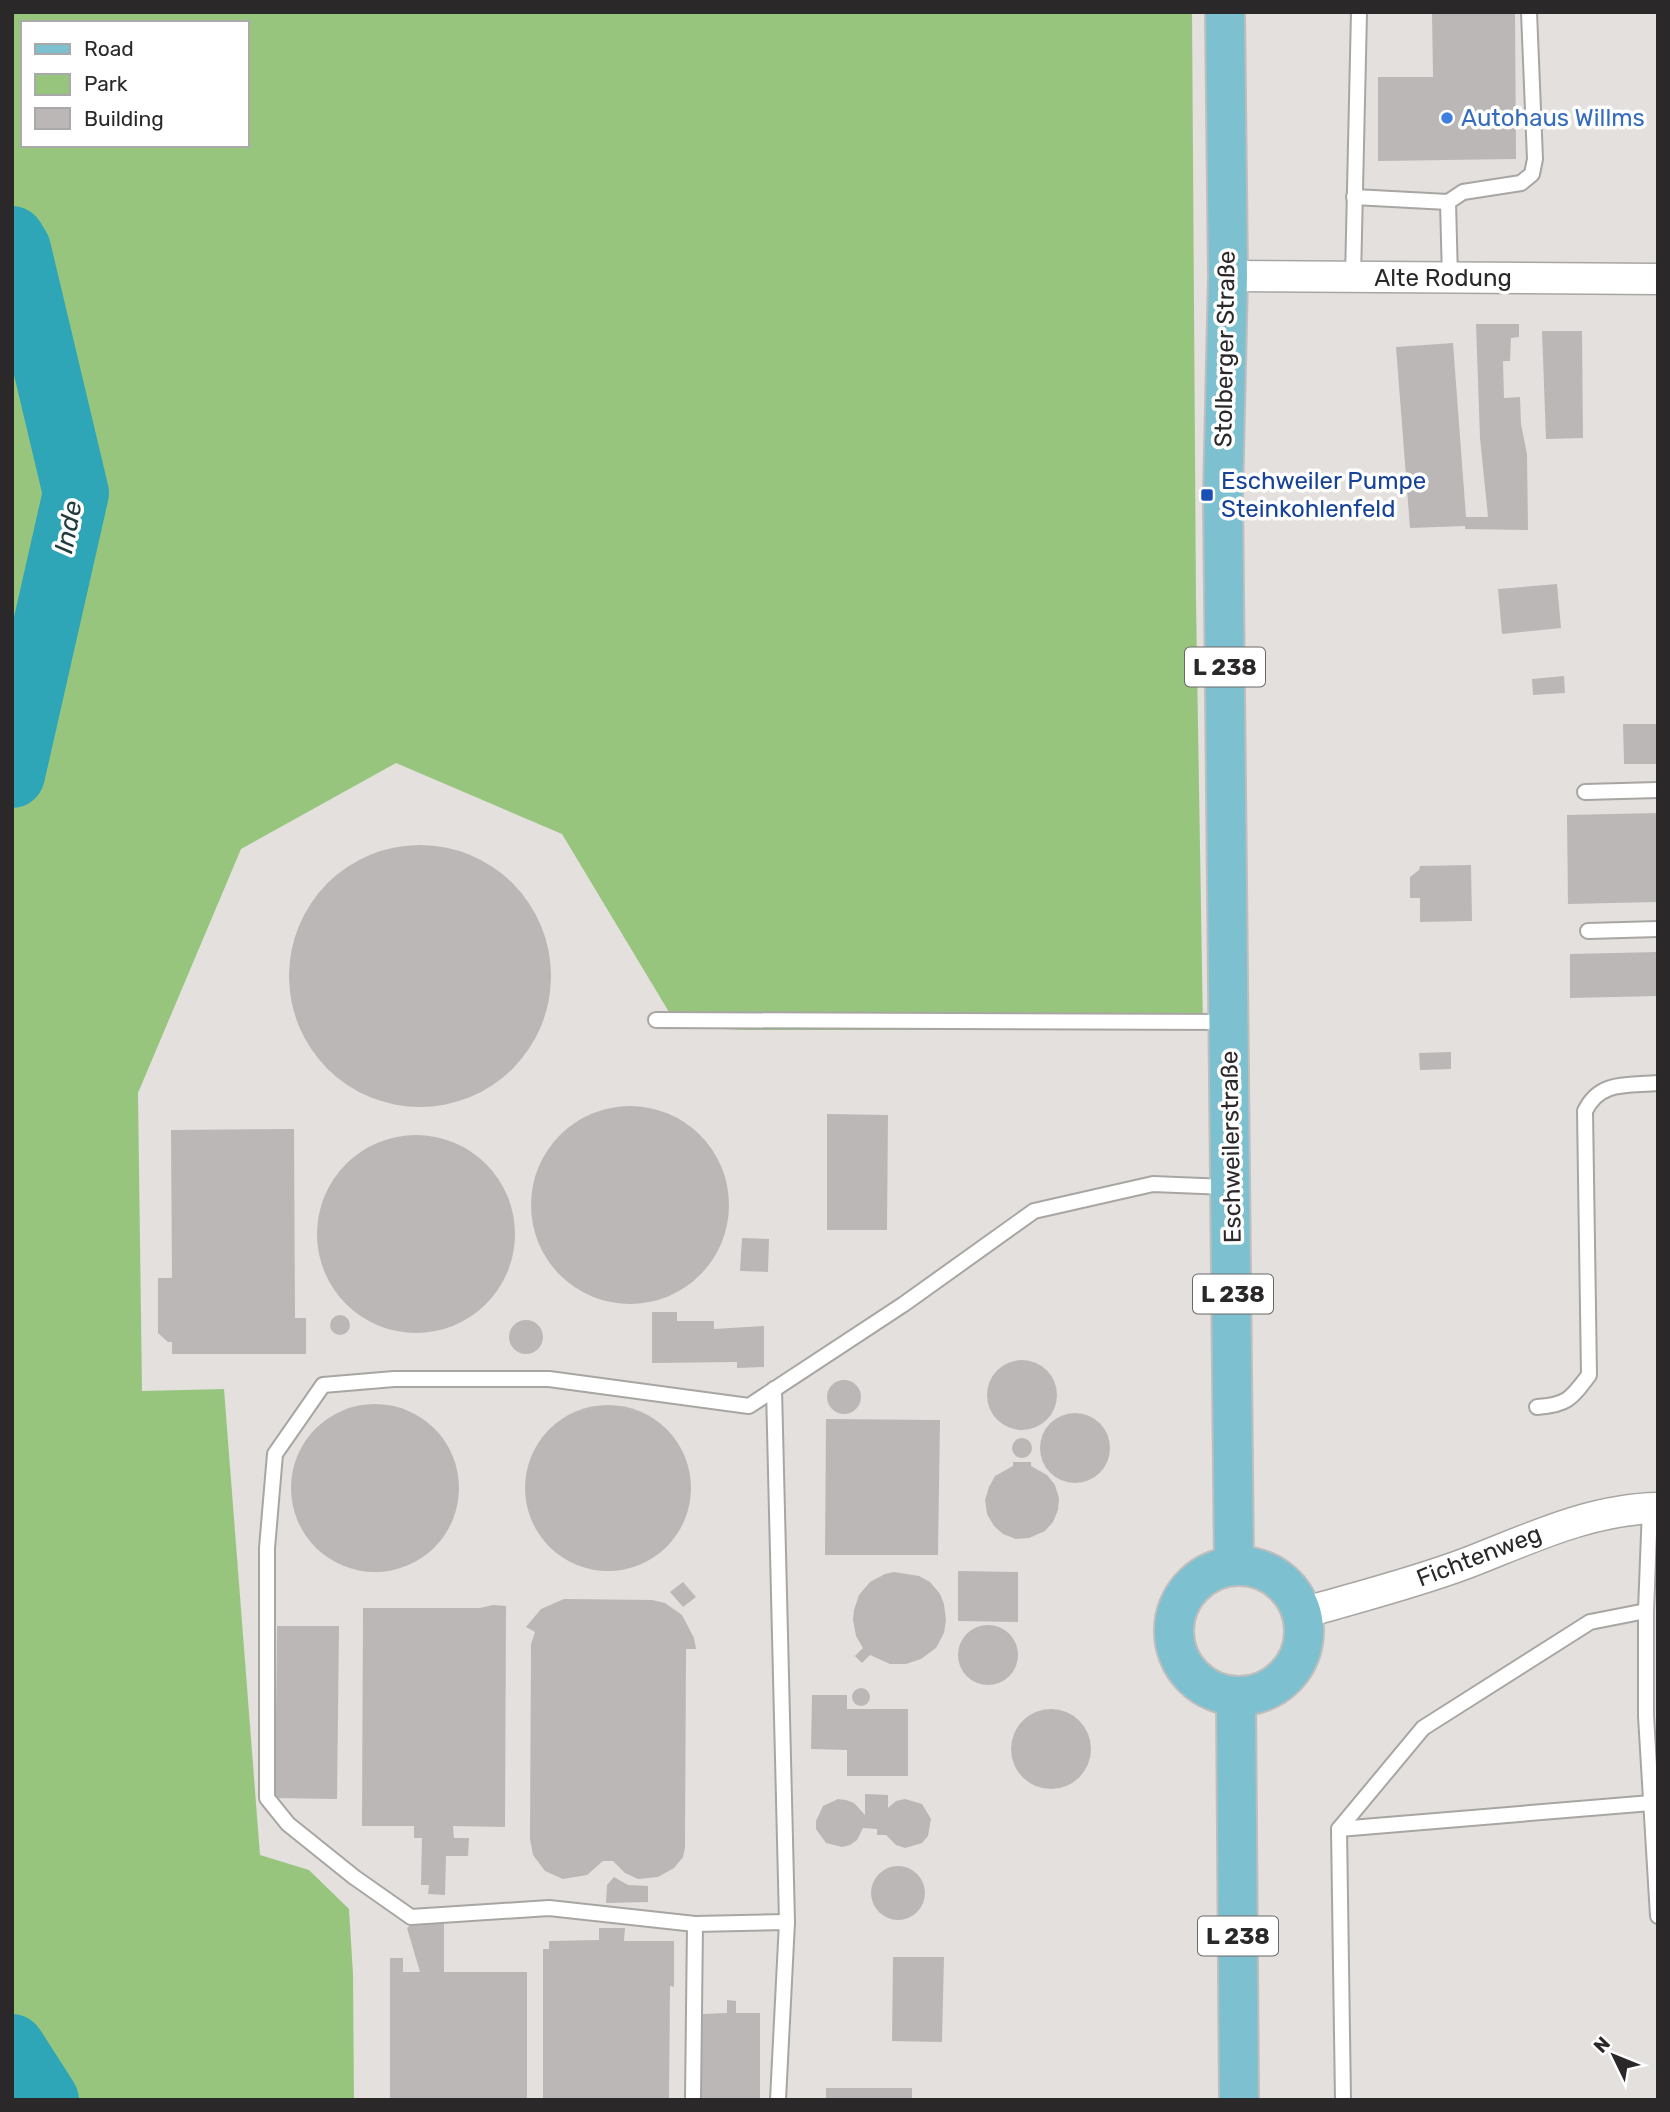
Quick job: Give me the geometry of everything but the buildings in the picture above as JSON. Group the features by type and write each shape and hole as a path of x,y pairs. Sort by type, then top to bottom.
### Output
{"main road":[{"name":"Stolberger Straße","path":"1225,12 1228,276 1223,496 1229,1022"},
{"name":"Eschweilerstraße","path":"1229,1022 1234,1566"},
{"path":"1234,1566 1253,1567 1270,1573 1296,1598 1303,1613 1302,1646 1288,1674 1272,1687 1253,1694 1236,1696 1207,1688 1194,1678 1181,1661 1175,1640 1175,1619 1182,1599 1195,1582 1214,1571 1234,1566"},
{"name":"L 238","path":"1236,1696 1239,2100"}],"street":[{"name":"Alte Rodung","path":"1228,276 1658,279"},
{"name":"Fichtenweg","path":"1303,1613 1466,1563 1556,1526 1604,1515 1654,1508"}],"lane":[{"path":"1353,278 1359,12"},
{"path":"1354,197 1448,202 1463,192 1521,183 1532,174 1535,159 1529,12"},
{"path":"1448,202 1450,278"},
{"path":"1585,792 1658,790"},
{"path":"1588,931 1658,929"},
{"path":"656,1020 1229,1022"},
{"path":"1537,1407 1559,1406 1575,1394 1589,1375 1585,1111 1591,1098 1605,1088 1658,1083"},
{"path":"788,1922 695,1924 548,1908 411,1917 354,1877 288,1824 267,1798 267,1548 275,1454 323,1385 394,1380 549,1379 749,1406 904,1304 1034,1210 1153,1184 1232,1187"},
{"path":"774,1389 788,1922 778,2100"},
{"path":"1654,1508 1646,1611 1646,1716 1658,1916"},
{"path":"1343,2100 1339,1829 1423,1728 1590,1622 1646,1611"},
{"path":"1339,1829 1651,1803"},
{"path":"693,2100 695,1924"}],"green space":[{"path":"12,12 1192,12 1196,602 1203,1030 746,1030 678,1027 562,834 396,763 241,849 138,1093 142,1391 224,1389 260,1855 309,1870 349,1909 353,1974 354,2100 12,2100"}],"waterway":[{"name":"Inde","path":"12,239 18,249 76,493 12,775"},
{"name":"Inde","path":"12,2047 46,2100"}],"place":[{"name":"Autohaus Willms","path":"1447,118"},
{"name":"Eschweiler Pumpe Steinkohlenfeld","path":"1207,495"}]}
